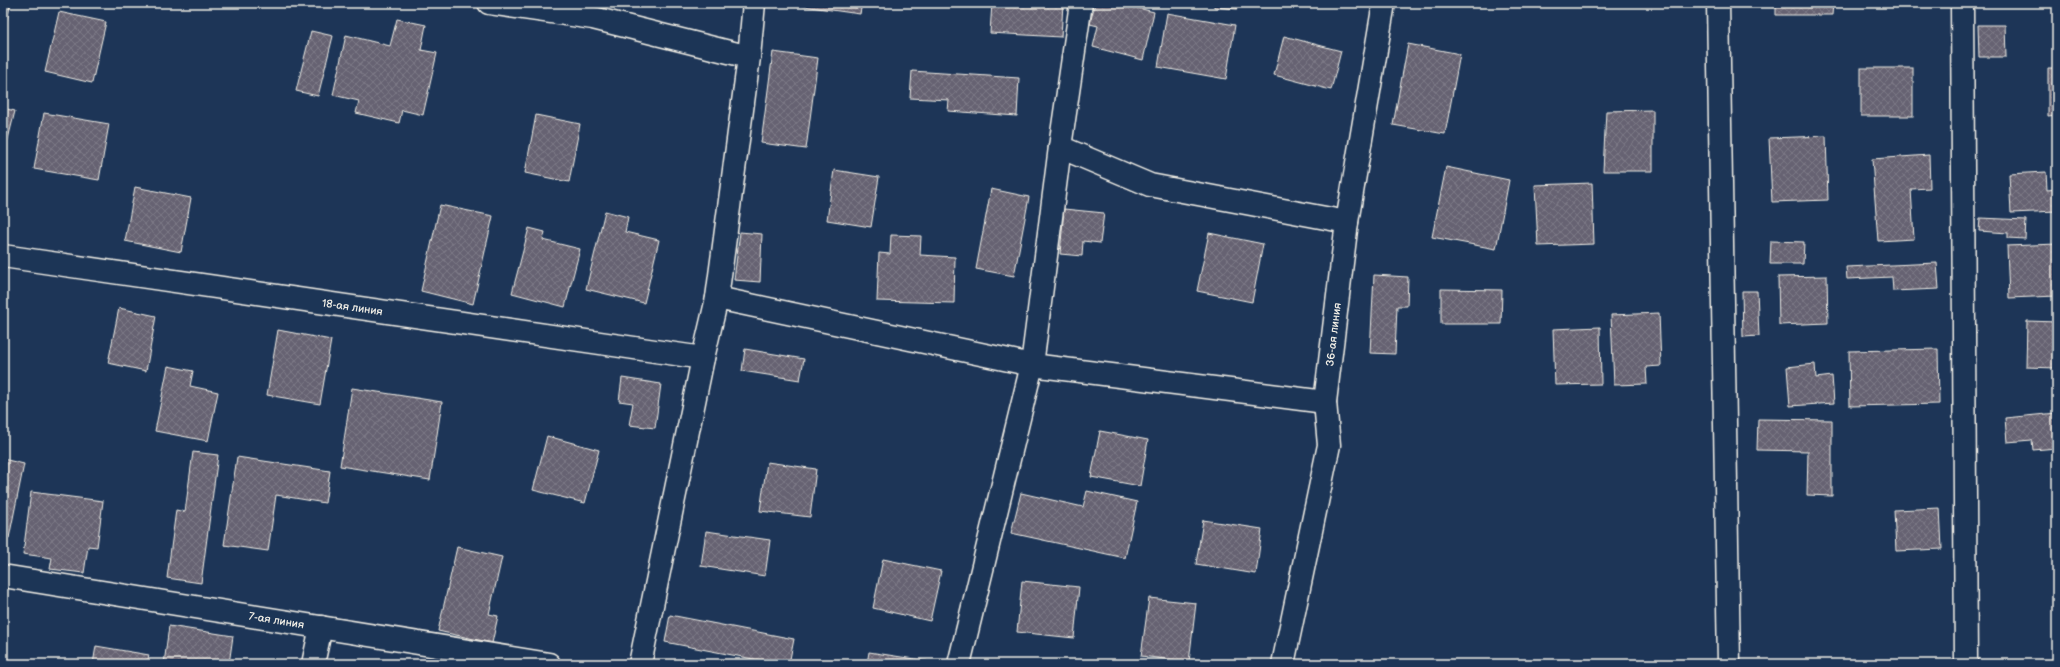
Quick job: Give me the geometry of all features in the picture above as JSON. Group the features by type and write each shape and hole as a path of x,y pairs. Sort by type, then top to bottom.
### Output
{"street":[{"path":"490,3 593,18 749,57"},
{"path":"640,664 703,358 717,298 749,57 754,3"},
{"path":"959,664 1032,365 1060,147 1081,3"},
{"name":"36-ая линия","path":"1283,664 1329,445 1325,402 1347,222 1384,3"},
{"path":"1718,3 1729,664"},
{"path":"1962,3 1966,664"},
{"path":"1060,147 1150,185 1347,222"},
{"name":"18-ая линия","path":"3,256 703,358"},
{"path":"717,298 1032,365 1325,402"},
{"name":"7-ая линия","path":"3,576 321,626 549,664"},
{"path":"313,664 321,626"}],"building":[{"path":"3,3 11,3 4,31 3,31"},
{"path":"803,3 862,3 860,14 803,6"},
{"path":"992,3 1063,3 1061,37 990,33"},
{"path":"1095,3 1118,3 1154,12 1143,60 1093,47 1098,26 1090,24"},
{"path":"1214,3 1238,3 1237,9 1214,7"},
{"path":"1538,3 1580,3 1580,6"},
{"path":"1776,3 1833,3 1832,15 1776,15"},
{"path":"59,12 106,22 92,83 45,72"},
{"path":"1167,13 1235,25 1226,79 1158,67"},
{"path":"397,19 426,25 421,50 437,53 423,115 402,110 399,123 356,113 359,101 333,95 346,35 390,46"},
{"path":"1978,25 2005,25 2006,57 1979,57"},
{"path":"311,31 333,36 318,96 296,91"},
{"path":"1284,36 1341,51 1331,90 1274,75"},
{"path":"1408,44 1460,54 1445,134 1393,125"},
{"path":"773,52 818,58 806,149 761,143"},
{"path":"1861,68 1913,68 1913,116 1861,116"},
{"path":"2048,68 2057,68 2057,115 2048,116"},
{"path":"912,71 1019,78 1017,116 948,111 949,100 910,98"},
{"path":"3,108 15,111 3,159"},
{"path":"1653,110 1653,171 1603,171 1606,111"},
{"path":"44,113 109,124 99,180 34,169"},
{"path":"536,115 580,124 569,182 525,173"},
{"path":"1826,136 1828,200 1772,202 1769,138"},
{"path":"1929,155 1930,188 1911,189 1914,239 1878,241 1872,159"},
{"path":"1446,167 1509,180 1496,249 1432,237"},
{"path":"834,170 879,177 871,227 827,220"},
{"path":"2046,172 2047,190 2057,189 2057,211 2011,213 2009,174"},
{"path":"1592,183 1594,244 1538,246 1535,185"},
{"path":"135,187 191,198 181,252 125,241"},
{"path":"991,189 1029,197 1014,276 976,269"},
{"path":"440,205 493,216 473,304 421,291"},
{"path":"1064,209 1104,213 1100,243 1083,241 1082,256 1060,254"},
{"path":"605,211 628,217 625,232 659,240 644,303 586,289"},
{"path":"1980,218 2026,220 2025,239 2008,238 2008,233 1979,231"},
{"path":"529,228 545,232 543,240 580,249 565,307 512,293"},
{"path":"740,232 762,234 760,282 734,280"},
{"path":"1209,233 1263,244 1252,302 1197,291"},
{"path":"891,235 921,236 920,255 955,257 954,303 877,301 879,253 890,254"},
{"path":"1771,241 1804,242 1803,264 1770,264"},
{"path":"2057,244 2057,296 2009,298 2007,246"},
{"path":"1937,263 1939,289 1893,291 1892,277 1847,279 1846,267"},
{"path":"1374,275 1408,277 1407,306 1397,306 1395,354 1370,353"},
{"path":"1827,276 1828,323 1779,325 1778,277"},
{"path":"1441,289 1502,290 1501,324 1441,324"},
{"path":"1742,291 1757,291 1759,336 1743,337"},
{"path":"119,308 156,316 146,371 108,363"},
{"path":"1659,313 1661,366 1646,367 1647,384 1614,385 1611,315"},
{"path":"2027,321 2057,322 2057,368 2026,367"},
{"path":"1600,327 1601,384 1555,385 1553,329"},
{"path":"278,330 331,340 320,404 267,395"},
{"path":"745,349 804,359 800,380 742,371"},
{"path":"1938,349 1939,404 1850,406 1849,351"},
{"path":"1815,364 1816,378 1832,376 1834,403 1790,406 1787,367"},
{"path":"168,366 193,371 190,386 218,392 208,441 155,431"},
{"path":"622,378 661,384 655,428 629,425 633,403 619,401"},
{"path":"352,388 442,402 430,480 340,466"},
{"path":"2057,413 2057,448 2033,450 2032,440 2007,442 2005,418"},
{"path":"1758,419 1832,420 1832,496 1807,495 1808,451 1757,450"},
{"path":"1100,431 1148,440 1140,486 1091,477"},
{"path":"547,436 599,450 585,503 533,490"},
{"path":"193,452 218,455 201,583 167,578 176,510 185,512"},
{"path":"237,457 330,471 325,503 276,495 268,551 224,545"},
{"path":"3,459 24,464 9,538 3,537"},
{"path":"767,462 816,469 810,517 760,511"},
{"path":"1087,491 1137,502 1125,558 1011,533 1021,493 1083,507"},
{"path":"31,492 103,501 97,547 88,546 84,573 50,569 52,558 23,554"},
{"path":"1940,508 1942,549 1896,551 1894,510"},
{"path":"1203,520 1262,529 1256,574 1196,564"},
{"path":"706,531 770,540 765,576 701,566"},
{"path":"457,547 502,557 489,614 498,616 492,643 438,631"},
{"path":"883,559 941,571 930,621 873,608"},
{"path":"1022,581 1079,587 1074,638 1017,632"},
{"path":"1149,598 1196,603 1189,662 1141,656"},
{"path":"670,615 794,639 789,664 779,664 665,642"},
{"path":"169,626 233,636 229,664 164,664"},
{"path":"96,646 149,655 147,664 93,664"},
{"path":"869,652 927,661 926,664 867,664"}]}
